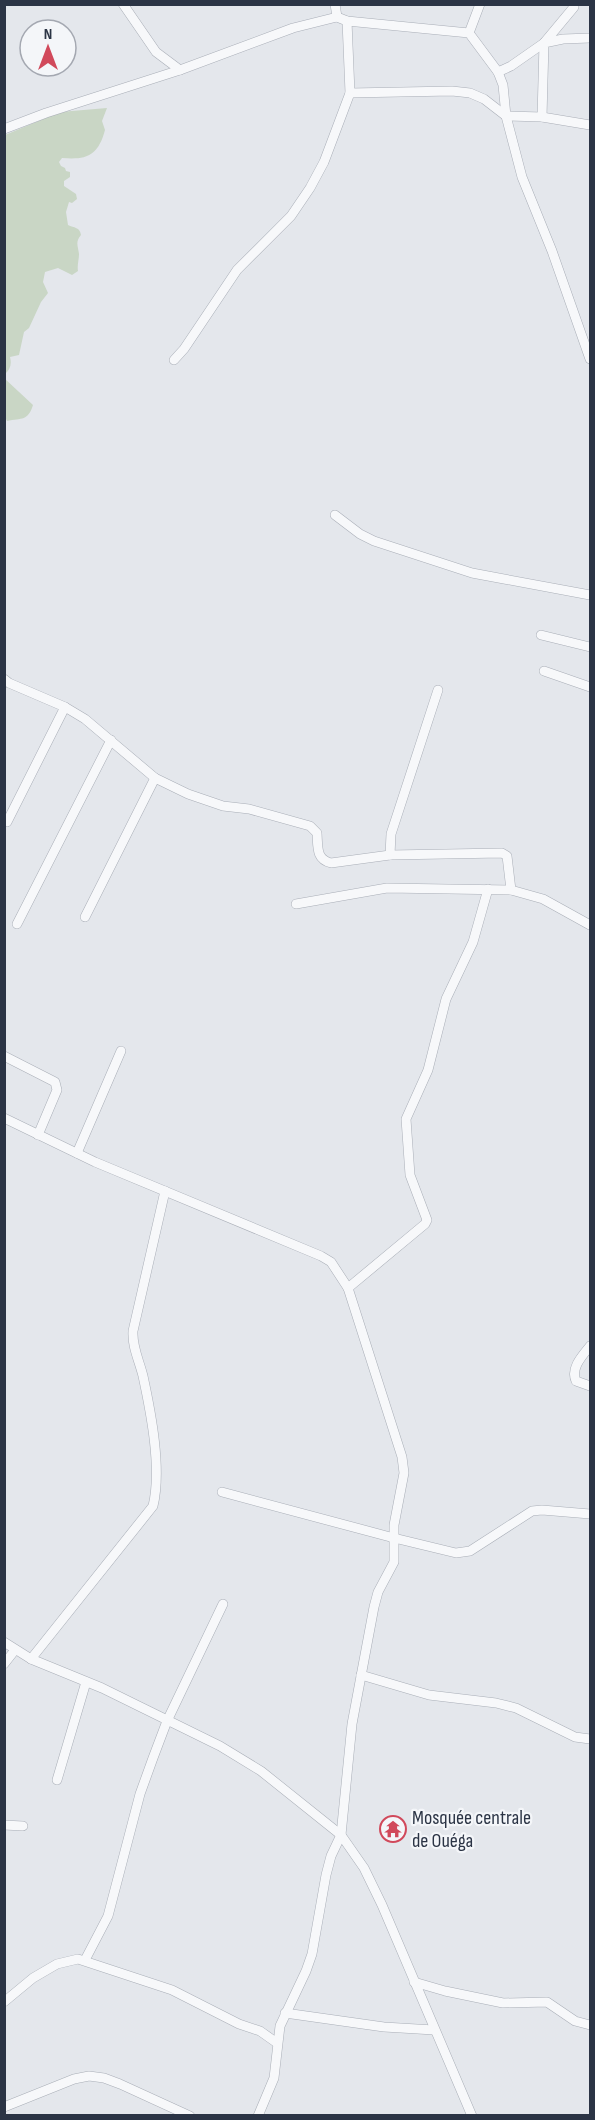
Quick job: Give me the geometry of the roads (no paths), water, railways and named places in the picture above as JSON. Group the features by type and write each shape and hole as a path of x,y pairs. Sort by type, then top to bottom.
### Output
{"street":[{"path":"123,4 156,52 180,70"},
{"path":"335,4 337,17"},
{"path":"469,33 480,4"},
{"path":"498,72 511,66 544,43 573,6"},
{"path":"4,129 45,113 180,70 293,28 337,17 347,21 469,33 498,72 503,85 506,116 522,177 591,358"},
{"path":"174,360 184,349 237,270 291,216 324,162 350,93 347,21"},
{"path":"544,43 564,39 591,38"},
{"path":"542,117 544,43"},
{"path":"350,93 452,91 470,93 484,99 506,116 542,117 591,125"},
{"path":"335,515 360,534 374,541 472,573 591,595"},
{"path":"541,635 591,646"},
{"path":"544,671 591,687"},
{"path":"4,693 7,681 64,707 85,719 155,778 188,794 223,806 249,809 310,826 317,833 319,855 323,861 331,863 390,855 502,853 509,861 511,890"},
{"path":"390,855 391,834 438,690"},
{"path":"7,822 64,707"},
{"path":"17,924 111,740"},
{"path":"85,917 155,778"},
{"path":"296,904 387,888 511,890 543,899 591,924"},
{"path":"348,1288 427,1220 410,1175 406,1119 428,1070 446,999 473,942 488,889"},
{"path":"77,1153 121,1051"},
{"path":"4,1056 55,1082 57,1086 38,1135"},
{"path":"4,1118 77,1153 331,1262 348,1288 402,1457 404,1473 394,1519 394,1562 378,1592 361,1674 352,1724 340,1835 326,1875 312,1954 280,2026 274,2078 258,2115"},
{"path":"31,1659 153,1506 156,1483 153,1417 132,1342 165,1191"},
{"path":"591,1346 576,1366 574,1376 576,1381 591,1386"},
{"path":"222,1492 456,1553 470,1551 532,1511 591,1514"},
{"path":"86,1960 108,1916 140,1794 167,1721 223,1604"},
{"path":"4,1642 31,1659 86,1682 220,1746 261,1771 340,1835 364,1868 382,1905 472,2115"},
{"path":"4,1664 15,1650"},
{"path":"361,1674 429,1695 496,1703 516,1708 575,1737 591,1740"},
{"path":"57,1780 86,1682"},
{"path":"4,1825 23,1826"},
{"path":"4,2002 33,1978 57,1964 69,1960 86,1960 172,1990 232,2021 260,2031 277,2043"},
{"path":"414,1982 502,2003 547,2002 575,2021 591,2025"},
{"path":"285,2013 384,2027 434,2030"},
{"path":"4,2107 74,2079 89,2076 104,2078 120,2084 190,2115"}],"place":[{"name":"Mosquée centrale de Ouéga","path":"393,1829"}]}
